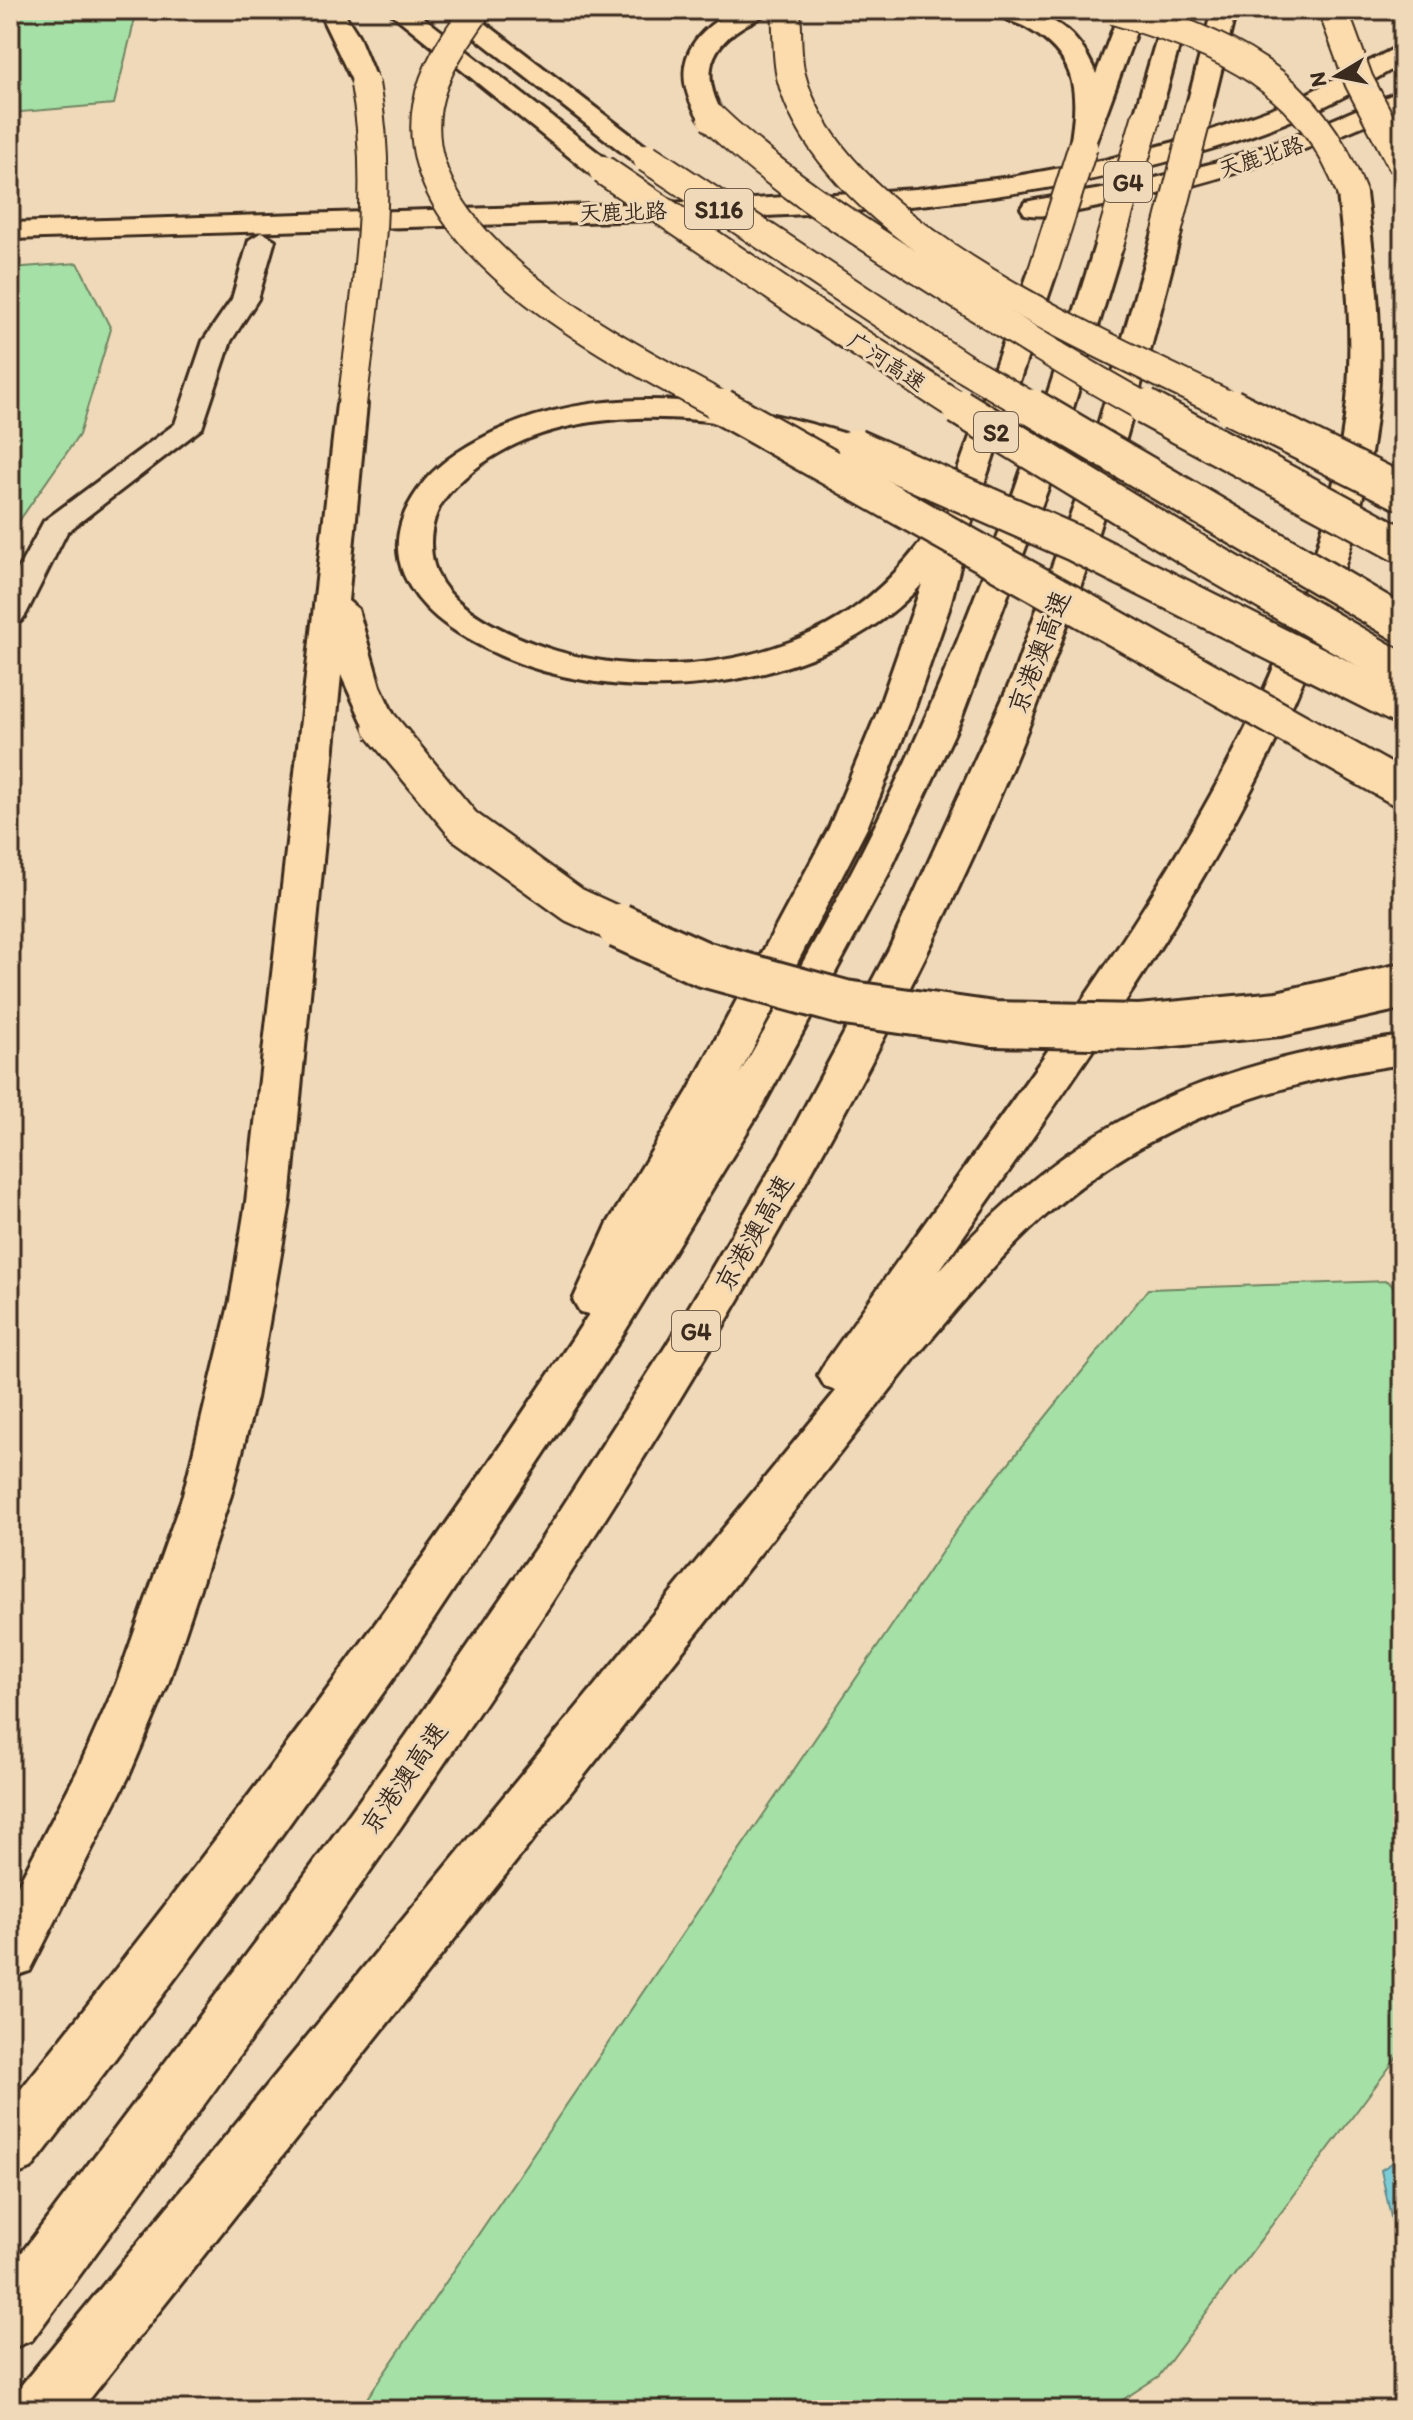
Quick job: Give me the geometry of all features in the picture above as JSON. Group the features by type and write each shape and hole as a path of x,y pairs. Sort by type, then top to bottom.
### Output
{"main road":[{"path":"10,1953 82,1815 136,1696 179,1585 213,1480 239,1381 257,1289 375,176 371,116 365,84 345,35 330,10"},
{"name":"广河高速","path":"399,10 489,83 697,236 917,382 1165,534 1403,672"},
{"name":"广河高速","path":"452,10 658,166 845,292 1091,445 1403,625"},
{"path":"476,10 446,49 432,79 425,111 428,155 441,189 461,224 502,270 595,336 1403,790"},
{"path":"756,10 725,25 699,53 694,74 696,88 712,118 753,157 894,257 1068,365 1403,546"},
{"path":"786,10 785,51 790,74 810,121 845,170 897,220 1005,293 1403,493"},
{"path":"1007,10 1048,29 1070,47 1085,74 1089,102 1087,131"},
{"path":"610,1705 1043,1090 1166,907 1258,746 1319,600 1354,468 1363,408 1367,296 1363,244 1341,157 1330,139 1284,90 1215,47 1114,10"},
{"path":"543,1422 630,1223 709,1091 848,828 901,698 932,609 958,513 1043,271 1087,131 1132,10"},
{"name":"G4","path":"10,2149 269,1812 413,1611 543,1422 745,1100 887,836 941,722 1022,522 1109,245 1177,10"},
{"name":"京港澳高速","path":"10,2318 164,2114 344,1866 495,1646 622,1451 729,1277 819,1120 955,851 1049,628 1101,471 1224,10"},
{"path":"1333,10 1359,81 1403,165"},
{"name":"天鹿北路","path":"568,224 930,196 1073,174 1248,128 1317,99 1403,52"},
{"name":"天鹿北路","path":"10,231 889,221 1101,199 1273,156 1403,98"},
{"name":"天鹿北路","path":"10,246 262,240 421,227"},
{"path":"958,513 905,584 849,627 798,651 736,668 702,672 599,670 566,665 507,646 482,634 442,605 429,589 414,555 417,520 430,495 450,472 489,446 566,419 625,410 716,411 774,421 855,447 1076,544 1403,708"},
{"path":"338,535 340,609 349,647 381,726 401,758 446,810 532,880 627,932 739,975 800,992 929,1017 996,1024 1131,1028 1263,1017 1325,1006 1403,986"},
{"path":"41,2410 900,1345 1001,1232 1078,1166 1122,1138 1182,1108 1269,1076 1403,1050"}],"street":[{"path":"10,614 55,527 188,428 217,341 245,299 262,240"}],"green space":[{"path":"10,10 137,10 114,104 10,113"},
{"path":"78,263 111,329 79,435 10,534 10,268"},
{"path":"1388,1281 1403,1298 1403,2049 1159,2376 1107,2410 359,2410 967,1515 1148,1289"}],"water":[{"path":"1403,2156 1403,2275 1381,2170"}]}
